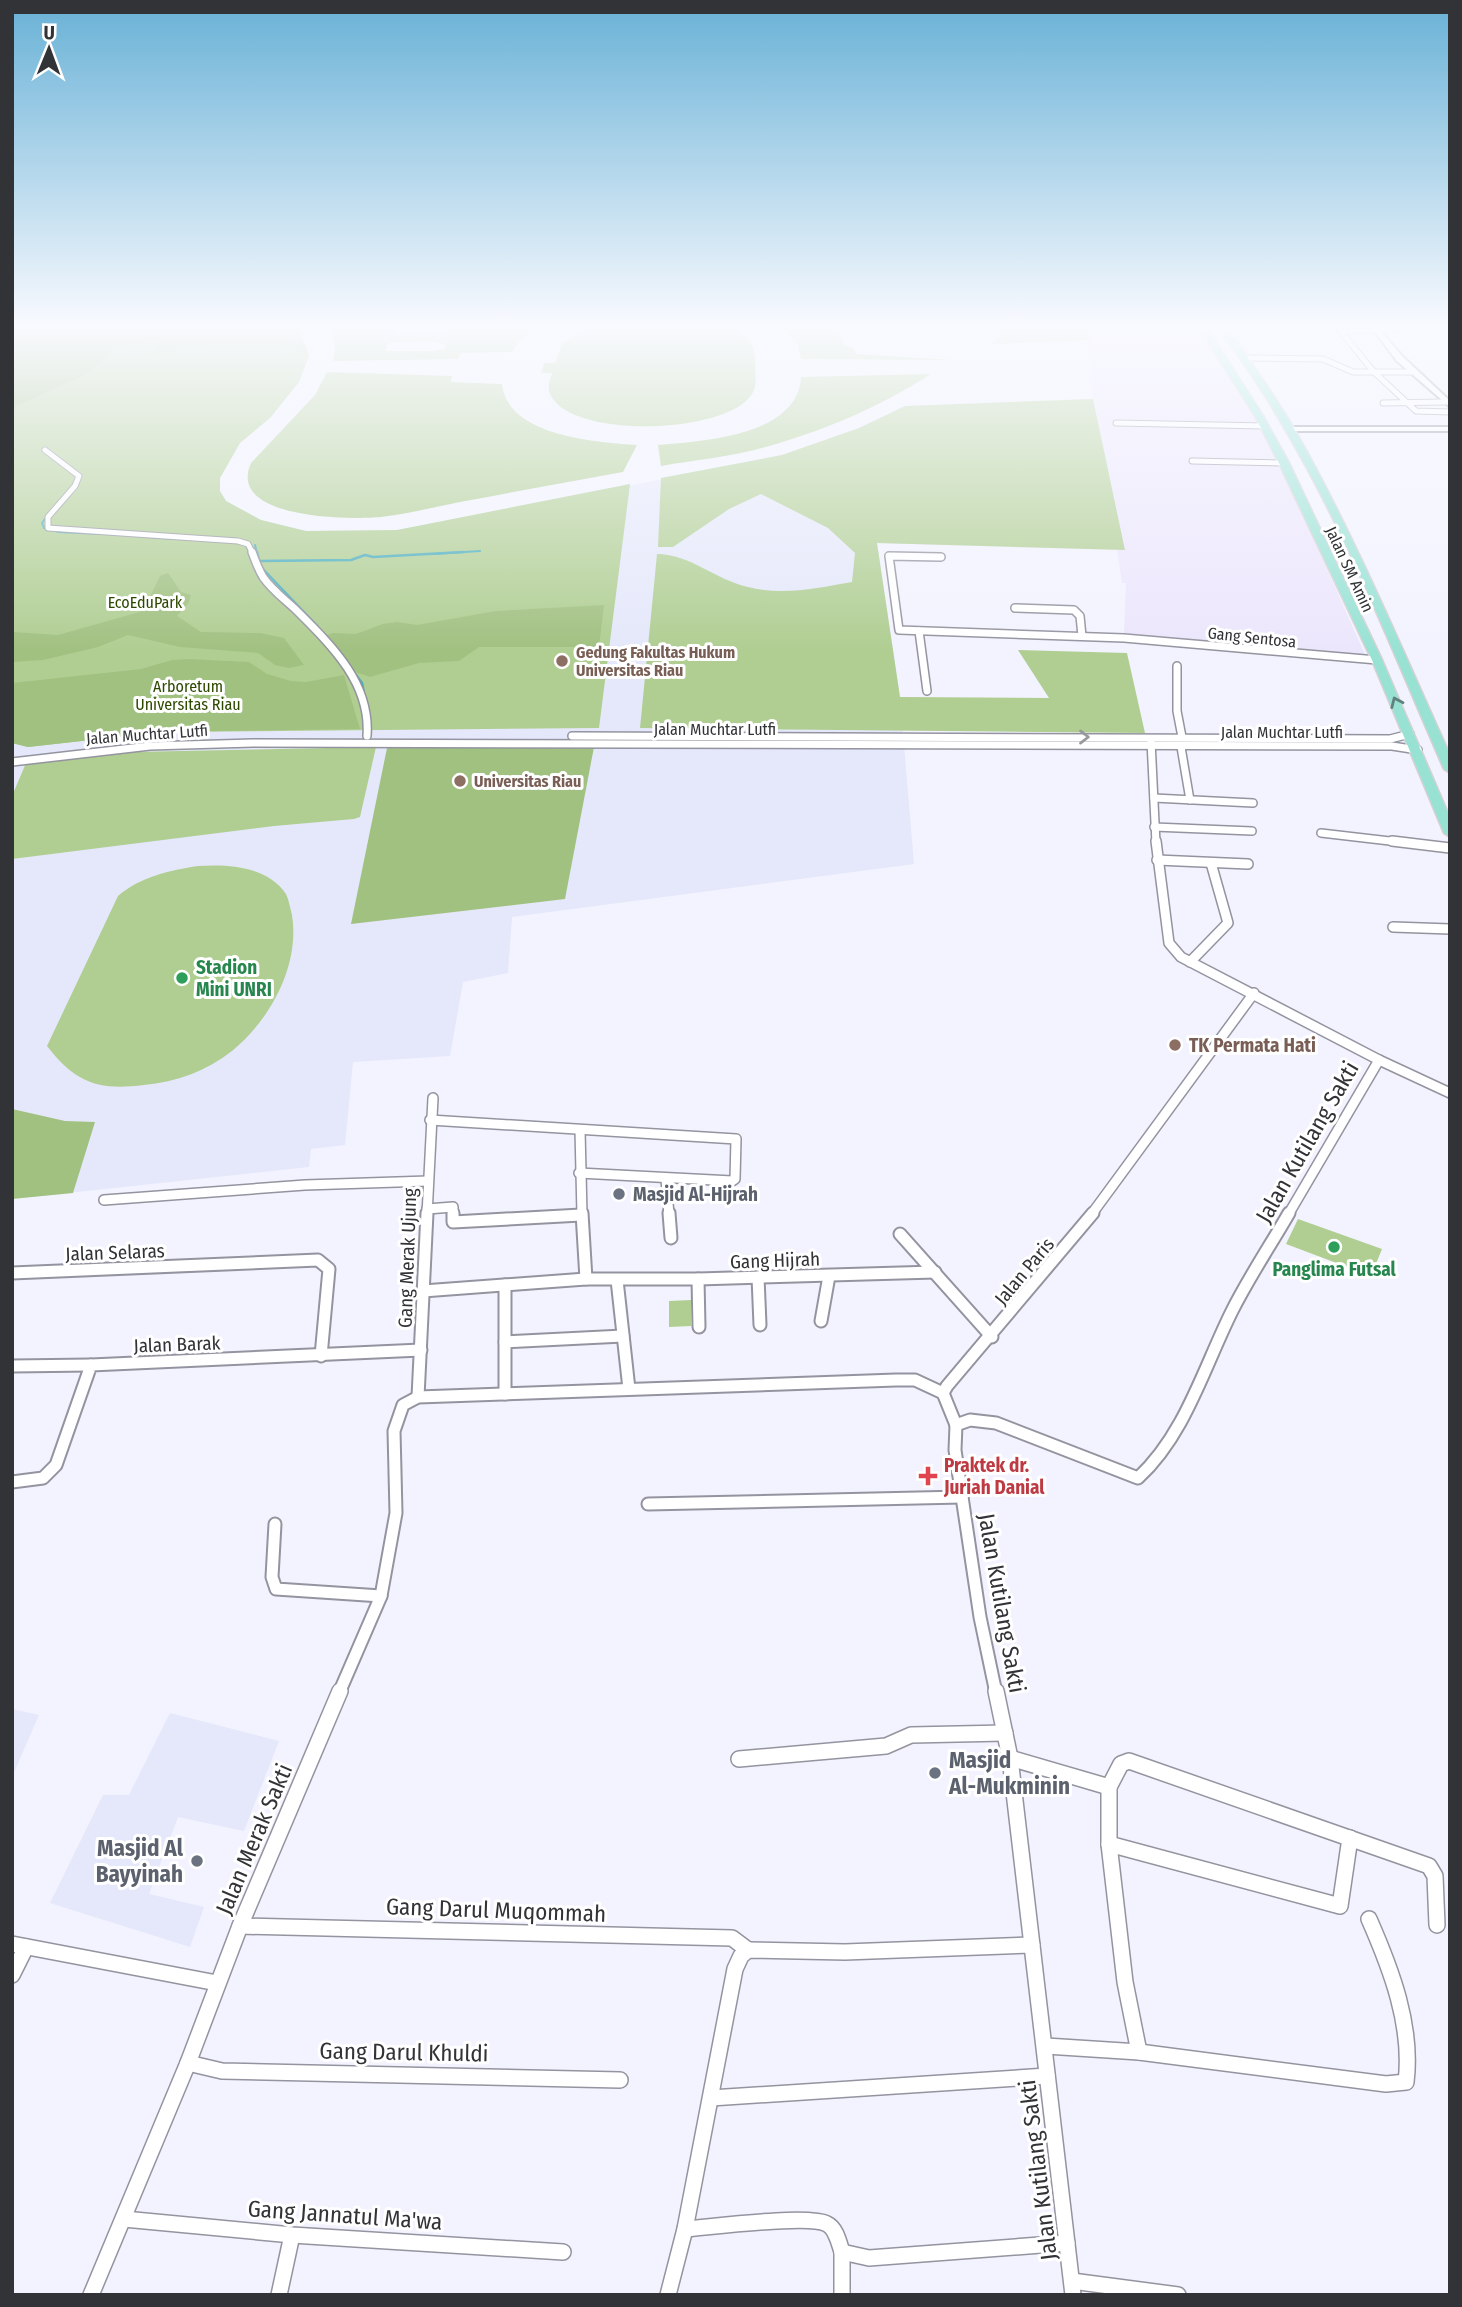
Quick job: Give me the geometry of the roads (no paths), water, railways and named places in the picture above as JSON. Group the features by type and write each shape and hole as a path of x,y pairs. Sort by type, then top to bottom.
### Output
{"main road":[{"name":"Jalan SM Amin","path":"1270,436 1418,750 1450,832"},
{"name":"Jalan SM Amin","path":"1294,436 1344,529 1450,769"}],"street":[{"path":"45,450 79,476 75,486 48,517 48,528 238,541 248,544 259,571 267,582 315,629 359,686 367,716 367,736"},
{"path":"1192,461 1284,463"},
{"path":"927,691 919,631 899,630 889,556 941,557"},
{"path":"1014,608 1074,610 1080,616 1082,636"},
{"name":"Gang Sentosa","path":"919,631 1124,638 1377,660"},
{"path":"1177,666 1177,711 1182,737"},
{"name":"Jalan Muchtar Lutfi","path":"12,755 159,738 367,736 1390,739 1410,734"},
{"name":"Jalan Kutilang Sakti","path":"1150,737 1157,860 1169,943 1181,957 1379,1060 1450,1093"},
{"name":"Jalan Muchtar Lutfi","path":"12,762 150,746 241,743 1392,746 1418,750"},
{"path":"1181,747 1190,800"},
{"path":"1154,798 1253,803"},
{"path":"1154,827 1252,831"},
{"path":"1321,833 1450,848"},
{"path":"1157,860 1248,864"},
{"path":"1191,962 1227,923 1210,863"},
{"path":"1393,927 1450,929"},
{"name":"Jalan Paris","path":"943,1393 1076,1236 1254,993"},
{"name":"Jalan Kutilang Sakti","path":"1072,2288 1047,2076 1046,2046 1010,1758 980,1616 954,1450 956,1425 964,1420 975,1419 996,1423 1138,1478 1151,1466 1177,1428 1233,1309 1379,1060"},
{"name":"Gang Merak Ujung","path":"418,1397 433,1098"},
{"path":"430,1120 735,1138 734,1180 579,1173"},
{"path":"580,1130 579,1173 586,1279"},
{"path":"666,1179 671,1238"},
{"path":"104,1200 305,1185 428,1181"},
{"path":"427,1209 453,1207 453,1222 581,1215"},
{"path":"900,1234 992,1337"},
{"name":"Jalan Selaras","path":"12,1273 219,1266 311,1259 329,1269 321,1356"},
{"name":"Gang Hijrah","path":"423,1291 586,1279 758,1278 935,1272"},
{"path":"821,1321 829,1276"},
{"path":"758,1278 760,1325"},
{"path":"698,1279 699,1326"},
{"path":"617,1280 629,1389"},
{"path":"505,1285 505,1394"},
{"path":"505,1342 623,1336"},
{"name":"Jalan Barak","path":"12,1366 421,1350"},
{"path":"12,1482 43,1478 57,1465 91,1365"},
{"path":"418,1397 915,1380 943,1393 956,1425"},
{"name":"Jalan Merak Sakti","path":"91,2295 124,2220 159,2126 188,2063 240,1926 381,1596 396,1513 394,1431 404,1405 418,1397"},
{"path":"648,1504 962,1497"},
{"path":"275,1524 272,1577 276,1589 381,1596"},
{"path":"739,1759 886,1746 911,1735 1005,1733"},
{"path":"1010,1758 1109,1787"},
{"path":"1139,2052 1125,1982 1109,1844 1109,1787 1121,1764 1129,1761 1429,1866 1434,1876 1437,1924"},
{"path":"1109,1844 1340,1906 1350,1838"},
{"path":"1046,2046 1139,2052 1386,2084 1406,2082 1410,2066 1394,1985 1381,1944 1369,1919"},
{"name":"Gang Darul Muqommah","path":"240,1926 732,1938 748,1950"},
{"path":"12,1975 19,1945 217,1983"},
{"path":"668,2295 685,2229 735,1969 741,1956 748,1950 845,1952 1032,1945"},
{"name":"Gang Darul Khuldi","path":"188,2063 222,2071 620,2080"},
{"path":"710,2098 1047,2076"},
{"name":"Gang Jannatul Ma'wa","path":"124,2220 292,2235 563,2252"},
{"path":"685,2229 767,2221 825,2222 833,2228 842,2252 842,2295"},
{"path":"279,2295 292,2235"},
{"path":"842,2252 869,2258 1067,2243"},
{"path":"1072,2288 1178,2295"}],"waterway":[{"path":"47,516 42,523 44,528 59,532 102,534"},
{"path":"148,537 175,539"},
{"path":"255,545 257,554"},
{"path":"247,547 250,554"},
{"path":"433,554 480,551"},
{"path":"249,552 259,575"},
{"path":"257,552 259,561 351,560 365,555 373,557 464,552"},
{"path":"262,568 318,627"},
{"path":"349,666 362,683 371,728"}],"place":[{"name":"Gedung Fakultas Hukum Universitas Riau","path":"562,661"},
{"name":"Universitas Riau","path":"460,781"},
{"name":"Stadion Mini UNRI","path":"182,978"},
{"name":"TK Permata Hati","path":"1175,1045"},
{"name":"Masjid Al-Hijrah","path":"619,1194"},
{"name":"Panglima Futsal","path":"1334,1247"},
{"name":"Praktek dr. Juriah Danial","path":"928,1476"},
{"name":"Masjid Al-Mukminin","path":"935,1773"},
{"name":"Masjid Al Bayyinah","path":"197,1861"}],"park label":[{"name":"EcoEduPark","path":"145,602"},
{"name":"Arboretum Universitas Riau","path":"188,695"}]}
